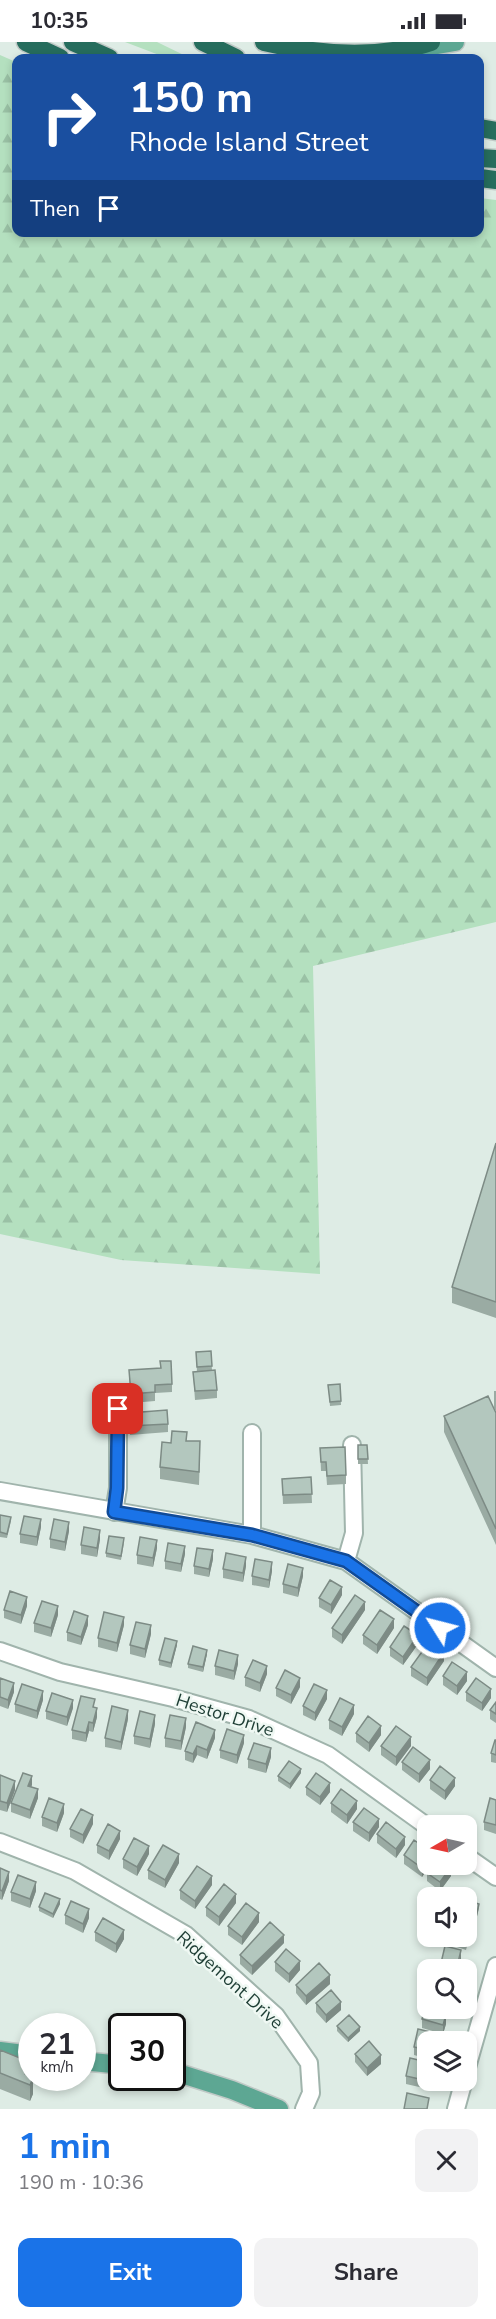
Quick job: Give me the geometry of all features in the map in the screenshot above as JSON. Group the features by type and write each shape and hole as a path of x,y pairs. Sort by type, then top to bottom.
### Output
{"highway":[{"path":"26,42 52,54"},
{"path":"73,42 100,54"},
{"path":"202,42 228,54"},
{"path":"264,42 333,52 394,52 432,42"}],"main road":[{"path":"394,52 455,42"},
{"path":"0,2051 18,2053"},
{"path":"186,2075 232,2090 279,2109"}],"street":[{"path":"114,1512 117,1488 118,1409"},
{"path":"252,1433 252,1535"},
{"path":"346,1561 354,1533 352,1444"},
{"path":"0,1491 252,1535 346,1561 496,1668"},
{"name":"Hestor Drive","path":"0,1651 60,1672 173,1698 249,1719 328,1755 417,1819"},
{"name":"Ridgemont Drive","path":"0,1842 75,1870 186,1935 276,2016 309,2063 311,2093 304,2109"},
{"path":"477,1864 496,1877"},
{"path":"477,2032 496,1966"},
{"path":"456,2109 461,2091"}],"green space":[{"path":"125,42 157,42 182,54 156,54"},
{"path":"0,55 12,60 12,237 484,237 484,198 496,200 496,922 313,966 320,1274 121,1260 0,1234"}],"building":[{"path":"496,1143 496,1302 452,1287"},
{"path":"211,1351 212,1366 197,1367 196,1352"},
{"path":"160,1361 171,1361 172,1384 155,1385 155,1392 131,1394 129,1370 161,1368"},
{"path":"215,1370 217,1390 195,1391 193,1372"},
{"path":"340,1384 341,1401 330,1402 328,1385"},
{"path":"488,1396 496,1413 496,1529 444,1416"},
{"path":"167,1410 168,1424 130,1426 129,1413"},
{"path":"172,1431 187,1432 186,1441 200,1441 199,1472 160,1467 162,1442 171,1443"},
{"path":"358,1445 367,1445 368,1459 358,1459"},
{"path":"345,1447 346,1475 327,1476 326,1462 321,1462 320,1448"},
{"path":"311,1477 312,1494 283,1495 282,1479"},
{"path":"0,1515 11,1517 7,1534 0,1532"},
{"path":"24,1516 41,1519 37,1537 20,1534"},
{"path":"54,1519 69,1522 65,1542 50,1539"},
{"path":"84,1527 100,1530 97,1548 81,1545"},
{"path":"109,1536 124,1538 121,1556 106,1553"},
{"path":"140,1537 157,1540 153,1558 137,1555"},
{"path":"168,1543 185,1546 181,1564 165,1561"},
{"path":"197,1548 213,1550 209,1569 194,1566"},
{"path":"226,1553 246,1557 243,1573 223,1569"},
{"path":"255,1559 272,1562 269,1580 252,1576"},
{"path":"288,1564 303,1568 298,1588 283,1584"},
{"path":"330,1580 342,1587 331,1605 319,1598"},
{"path":"10,1591 27,1597 21,1615 4,1610"},
{"path":"355,1595 365,1602 342,1635 332,1628"},
{"path":"42,1601 58,1606 51,1628 34,1623"},
{"path":"380,1610 394,1619 377,1645 363,1635"},
{"path":"74,1611 88,1616 81,1637 67,1632"},
{"path":"104,1612 124,1617 117,1643 98,1638"},
{"path":"136,1622 151,1625 145,1649 130,1645"},
{"path":"404,1626 418,1635 403,1657 390,1647"},
{"path":"165,1638 177,1641 171,1663 159,1660"},
{"path":"429,1642 444,1652 427,1678 411,1667"},
{"path":"193,1646 207,1650 203,1667 188,1664"},
{"path":"219,1650 238,1655 234,1671 215,1666"},
{"path":"253,1660 267,1666 260,1683 245,1677"},
{"path":"452,1662 467,1672 457,1686 443,1676"},
{"path":"285,1670 300,1678 291,1695 276,1688"},
{"path":"0,1678 14,1683 8,1700 0,1697"},
{"path":"476,1678 491,1689 482,1703 466,1692"},
{"path":"22,1684 43,1691 37,1711 15,1704"},
{"path":"314,1684 327,1690 315,1713 303,1706"},
{"path":"52,1693 73,1700 67,1717 46,1711"},
{"path":"81,1696 95,1699 93,1707 97,1708 93,1723 89,1722 86,1733 72,1730"},
{"path":"340,1698 354,1705 342,1727 329,1720"},
{"path":"496,1702 496,1714 490,1710"},
{"path":"112,1706 128,1710 121,1742 105,1738"},
{"path":"140,1711 155,1715 150,1739 134,1736"},
{"path":"170,1715 186,1718 181,1741 165,1738"},
{"path":"368,1716 381,1726 369,1743 356,1733"},
{"path":"196,1722 215,1730 207,1750 197,1746 193,1754 185,1751"},
{"path":"396,1726 411,1737 396,1757 381,1746"},
{"path":"227,1729 244,1735 237,1755 220,1750"},
{"path":"496,1740 496,1755 491,1753"},
{"path":"254,1743 271,1748 266,1764 248,1759"},
{"path":"413,1747 430,1760 419,1774 402,1762"},
{"path":"289,1761 301,1769 290,1784 278,1776"},
{"path":"440,1766 455,1778 445,1791 430,1780"},
{"path":"23,1773 32,1776 28,1786 38,1789 30,1810 11,1803"},
{"path":"316,1773 330,1783 320,1797 306,1787"},
{"path":"0,1775 15,1781 7,1803 0,1801"},
{"path":"341,1789 357,1801 347,1815 331,1803"},
{"path":"49,1798 64,1804 57,1823 42,1817"},
{"path":"490,1798 496,1800 496,1825 484,1822"},
{"path":"364,1808 379,1819 369,1833 353,1822"},
{"path":"81,1809 93,1815 83,1835 70,1829"},
{"path":"386,1822 405,1837 396,1849 377,1834"},
{"path":"108,1824 120,1831 109,1851 97,1845"},
{"path":"134,1838 149,1846 137,1867 123,1859"},
{"path":"414,1840 417,1842 417,1864 404,1855"},
{"path":"163,1845 179,1854 165,1880 148,1870"},
{"path":"197,1866 212,1876 195,1901 180,1890"},
{"path":"0,1868 9,1872 2,1891 0,1890"},
{"path":"18,1875 36,1882 30,1899 11,1892"},
{"path":"430,1875 445,1875 440,1882"},
{"path":"224,1884 236,1894 219,1917 206,1907"},
{"path":"45,1893 60,1899 53,1914 39,1907"},
{"path":"71,1901 89,1909 83,1924 65,1915"},
{"path":"246,1903 259,1913 242,1937 228,1926"},
{"path":"103,1918 124,1930 116,1944 95,1932"},
{"path":"270,1922 284,1935 252,1966 240,1955"},
{"path":"445,1947 461,1950 459,1959 442,1959"},
{"path":"286,1949 300,1961 289,1974 275,1962"},
{"path":"319,1963 330,1975 306,1996 296,1985"},
{"path":"331,1990 341,2002 326,2015 316,2003"},
{"path":"349,2015 360,2027 348,2038 337,2026"},
{"path":"422,2019 445,2019 443,2025"},
{"path":"369,2041 381,2055 367,2068 355,2054"},
{"path":"0,2050 18,2057 18,2080 0,2073"},
{"path":"410,2058 417,2060 417,2078 406,2076"},
{"path":"407,2093 429,2098 427,2109 404,2109"}],"route":[{"path":"118,1409 117,1488 114,1512 252,1535 346,1561 440,1628"}]}
